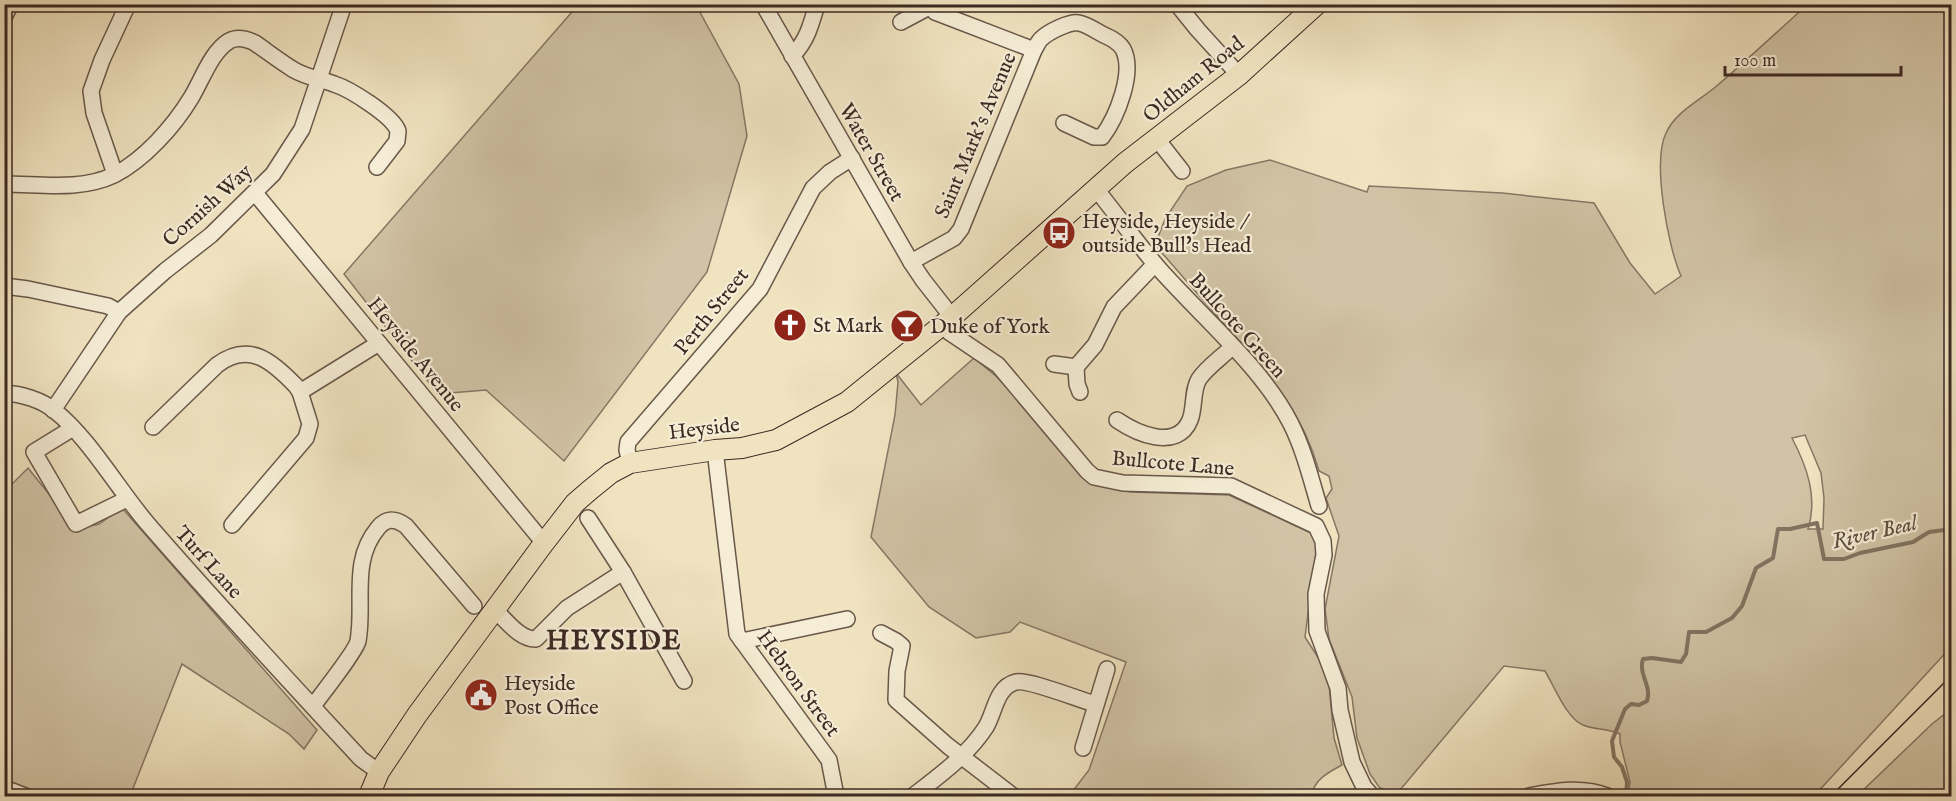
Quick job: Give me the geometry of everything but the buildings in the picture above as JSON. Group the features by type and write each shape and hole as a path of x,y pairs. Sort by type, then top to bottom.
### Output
{"main road":[{"name":"Oldham Road","path":"1096,189 1125,163 1239,75 1317,4"},
{"name":"Heyside","path":"369,796 379,772 417,715 544,543 583,497 611,473 630,463 759,445 776,440 847,402 948,320 1096,189"}],"street":[{"path":"4,18 11,4"},
{"path":"115,174 94,113 91,91 102,60 128,4"},
{"name":"Cornish Way","path":"53,410 119,312 165,271 211,235 273,174 302,129 344,4"},
{"name":"Water Street","path":"763,4 911,262 948,320"},
{"path":"792,56 802,46 810,31 817,4"},
{"path":"1178,4 1239,75"},
{"path":"901,22 932,8 1038,44 1066,25 1077,22 1112,39 1123,50 1127,66 1126,80 1119,103 1102,137 1094,137 1064,123"},
{"path":"4,184 71,185 93,183 115,174 163,136 190,100 214,58 229,41 239,38 249,39 295,71 320,81 333,83 353,93 396,126 397,141 376,167"},
{"name":"Saint Mark's Avenue","path":"911,262 954,238 961,229 1038,44"},
{"path":"1157,139 1182,171"},
{"name":"Perth Street","path":"630,463 628,442 760,289 813,188 830,172 852,158"},
{"name":"Bullcote Green","path":"1096,189 1155,264 1264,383 1291,423 1307,464 1319,506"},
{"name":"Heyside Avenue","path":"255,193 544,543"},
{"path":"1080,392 1076,368 1095,345 1114,307 1155,264"},
{"path":"4,286 108,306 119,312"},
{"name":"Bullcote Lane","path":"948,320 950,332 998,365 1094,477 1123,483 1231,486 1316,526 1323,541 1324,555 1316,594 1317,631 1338,688 1340,710 1352,762 1364,787 1372,796"},
{"path":"300,392 380,343"},
{"path":"1117,420 1132,430 1148,436 1163,437 1176,434 1190,420 1198,380 1232,347"},
{"path":"153,428 217,365 238,354 251,353 261,356 290,380 300,392 310,424 306,438 232,525"},
{"path":"1053,364 1076,368"},
{"name":"Turf Lane","path":"4,393 34,400 53,410 73,428 127,500 181,562 361,759 379,772"},
{"path":"73,428 34,452 76,524 127,500"},
{"name":"Hebron Street","path":"715,450 737,634 829,760 836,796"},
{"path":"588,518 623,572 684,681"},
{"path":"313,706 358,643 362,558 375,531 384,522 394,520 406,526 474,606"},
{"path":"495,610 522,636 536,639 567,608 623,572"},
{"path":"742,641 847,619"},
{"path":"881,633 902,646 897,671 896,700 961,756 1013,796"},
{"path":"1083,748 1107,669"},
{"path":"914,796 945,772 961,756 987,725 997,699 1007,686 1017,681 1095,704"},
{"path":"4,788 25,796"},
{"path":"1529,796 1572,789 1607,796"}],"shaded area":[{"path":"578,5 696,5 739,84 747,136 707,272 564,461 486,390 438,394 344,274"},
{"path":"1807,5 1951,5 1951,647 1814,796 1628,796 1630,782 1620,734 1588,727 1577,722 1566,709 1545,671 1504,666 1393,796 1379,787 1370,774 1357,738 1352,697 1329,639 1325,609 1339,536 1326,498 1332,489 1329,476 1319,471 1304,431 1272,380 1155,245 1165,219 1187,186 1226,170 1270,160 1367,192 1369,186 1502,193 1594,203 1630,263 1655,294 1681,276 1671,246 1661,183 1662,146 1670,125 1682,112 1719,84","holes":["1805,435 1821,473 1824,498 1823,529 1808,529 1812,505 1809,482 1792,438"]},
{"path":"974,358 997,377 1093,482 1130,492 1229,495 1311,533 1316,542 1316,553 1305,637 1328,673 1334,738 1342,765 1315,785 1312,796 1069,796 1089,770 1126,662 1020,622 1010,632 976,638 929,607 871,537 895,415 898,382 896,373 921,405"},
{"path":"28,468 77,529 99,524 122,508 317,730 304,749 289,734 182,664 130,796 39,796 5,782 4,492"},
{"path":"1951,709 1951,796 1857,796 1932,724"}],"waterway":[{"name":"River Beal","path":"1626,796 1627,782 1622,767 1614,757 1612,741 1625,709 1631,704 1639,705 1647,701 1648,690 1642,670 1643,659 1681,662 1686,654 1689,632 1706,632 1732,618 1742,606 1756,568 1773,558 1778,529 1790,529 1817,523 1824,559 1844,559 1860,553 1913,542 1929,532 1952,529"}],"tram line":[{"path":"1831,796 1952,675"}],"place":[{"name":"Heyside, Heyside / outside Bull's Head","path":"1059,233"},
{"name":"St Mark","path":"790,325"},
{"name":"Duke of York","path":"907,326"},
{"name":"Heyside Post Office","path":"481,695"}],"district":[{"name":"HEYSIDE","path":"614,640"}]}
